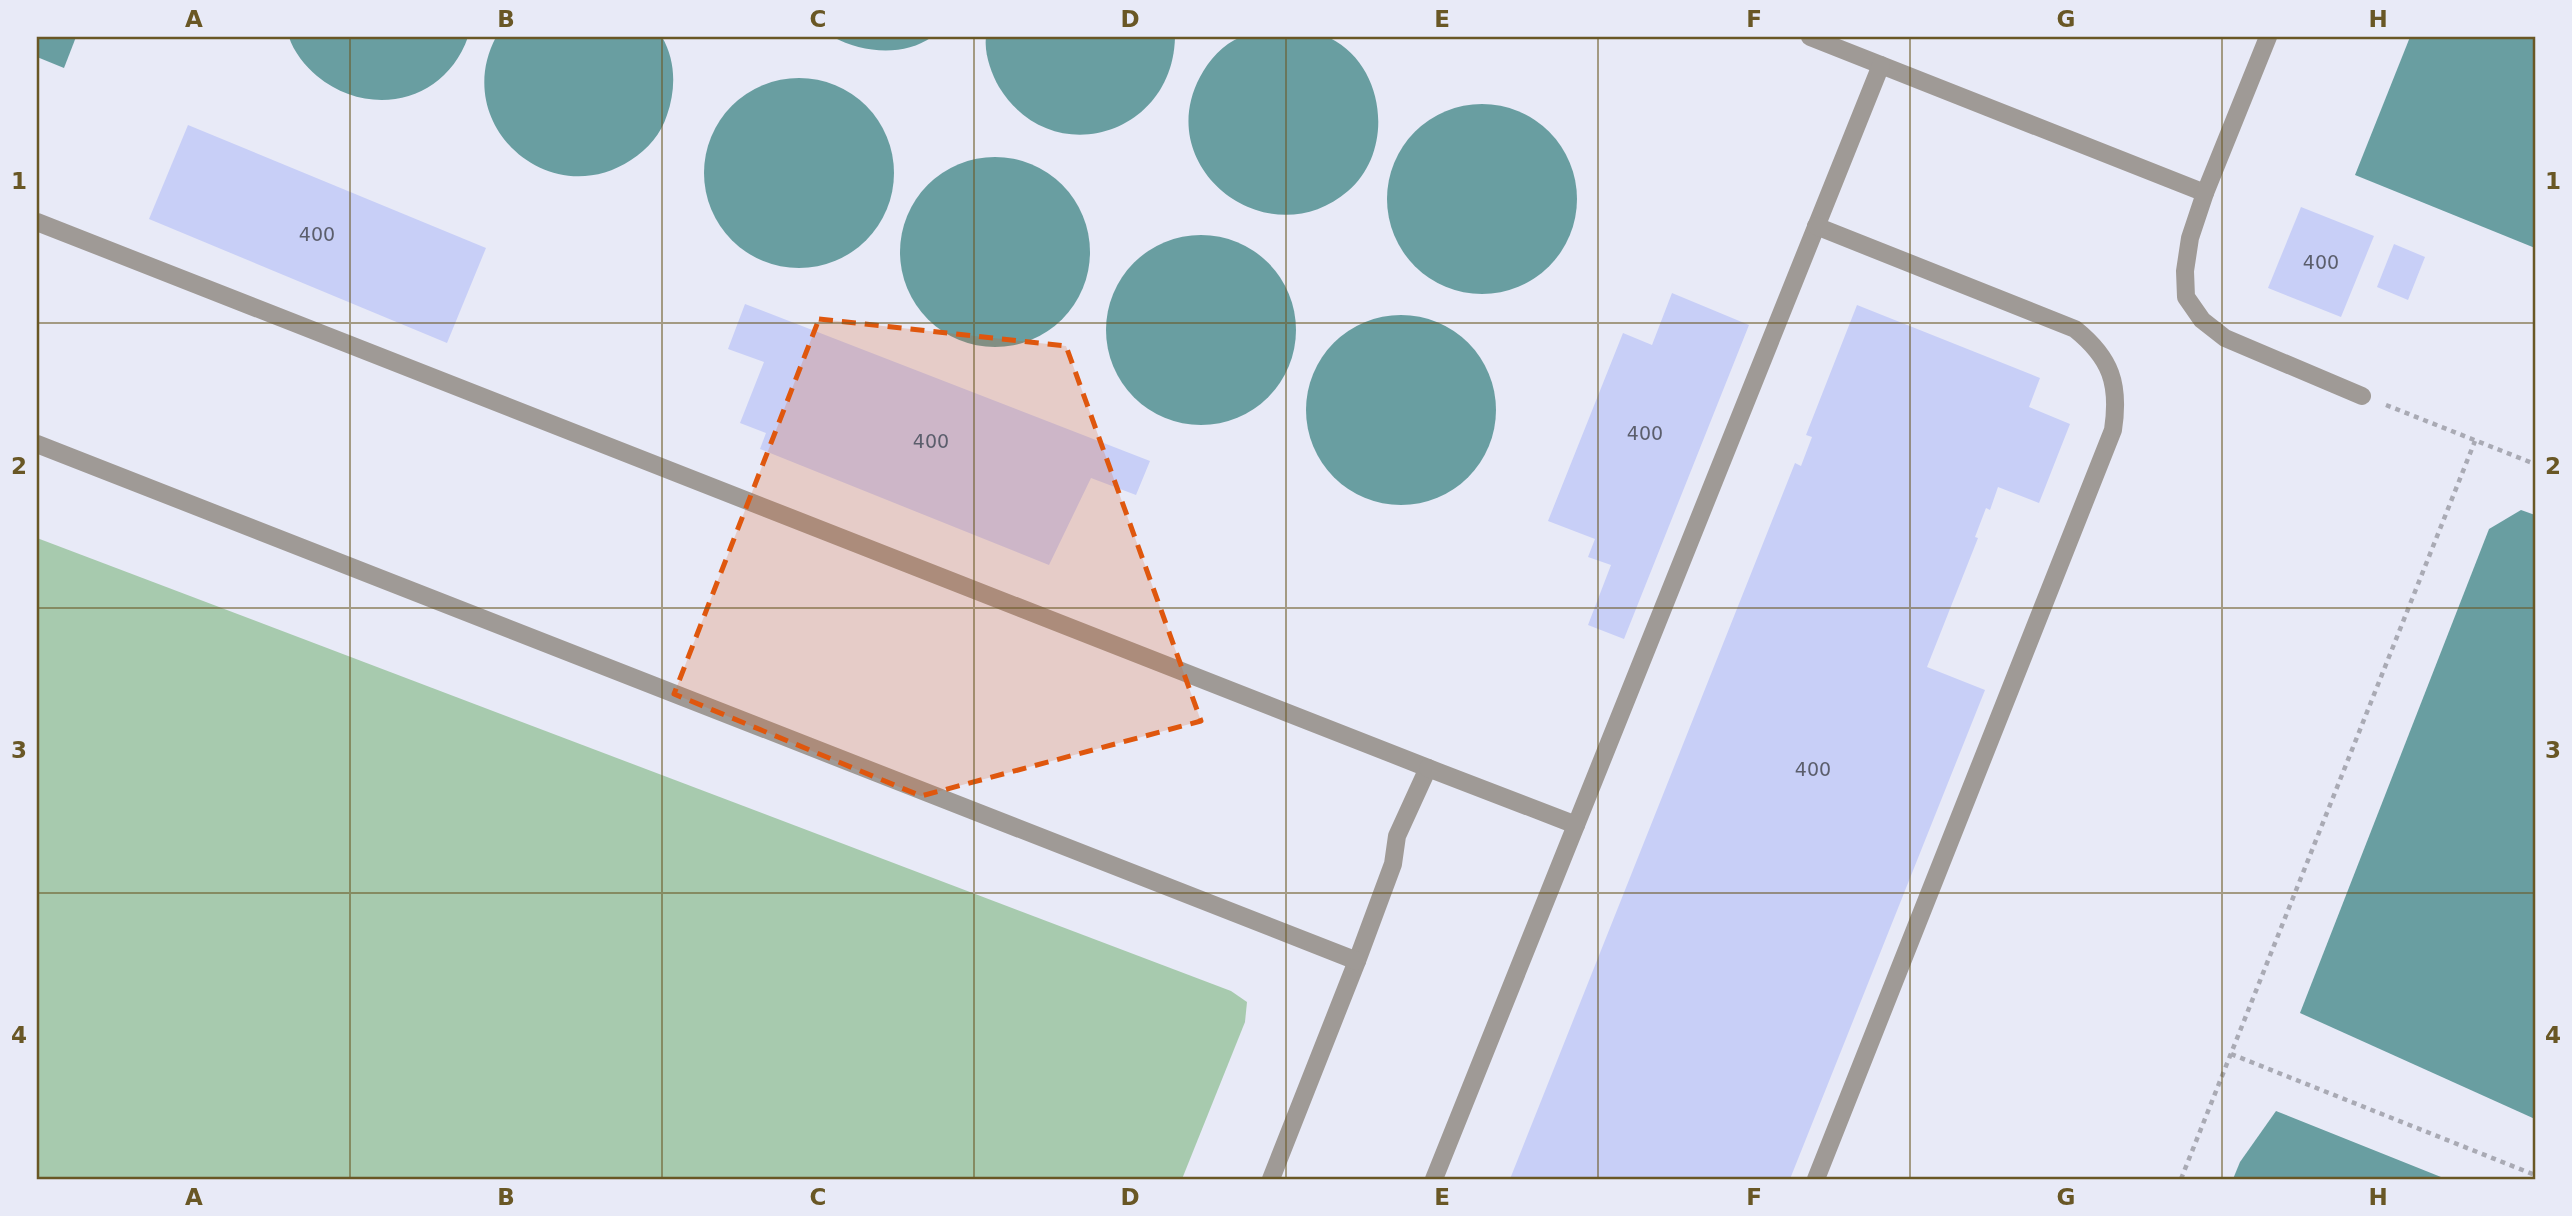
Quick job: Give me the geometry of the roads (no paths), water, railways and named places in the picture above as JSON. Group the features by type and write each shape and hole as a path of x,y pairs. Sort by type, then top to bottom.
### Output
{"lane":[{"path":"1810,37 2205,193"},
{"path":"2268,37 2205,193 2190,238 2185,271 2186,297 2202,320 2225,338 2362,396"},
{"path":"1434,1179 1881,65"},
{"path":"37,222 1576,825"},
{"path":"1816,226 2074,329 2093,344 2106,363 2113,384 2116,407 2113,430 1816,1179"},
{"path":"37,443 1357,961"},
{"path":"1271,1179 1393,864 1397,836 1427,768"}]}
